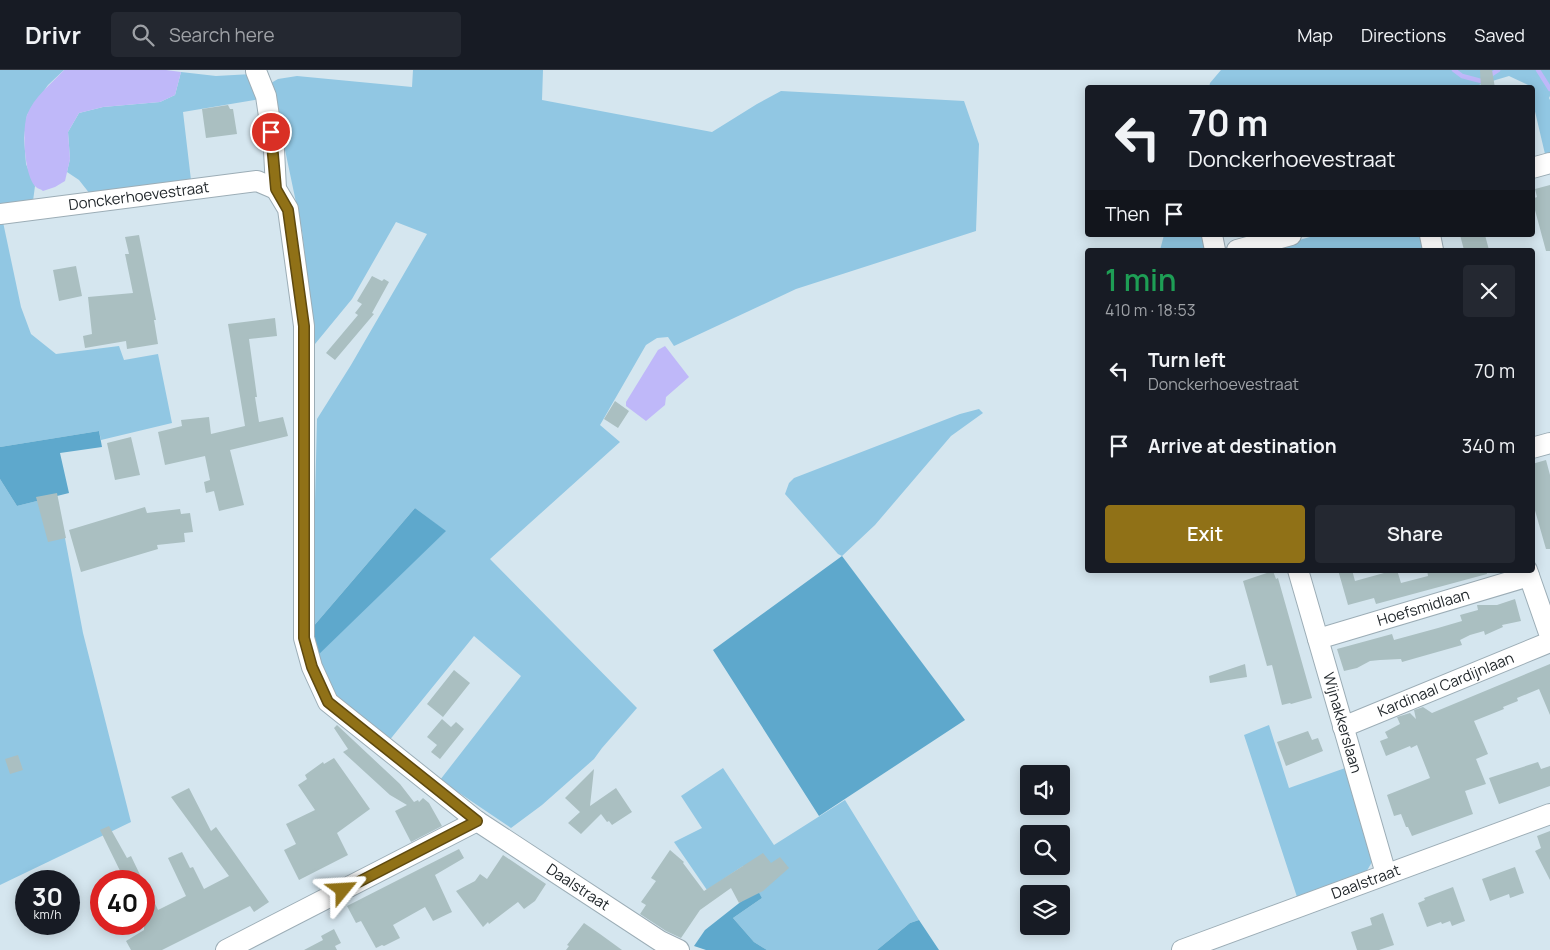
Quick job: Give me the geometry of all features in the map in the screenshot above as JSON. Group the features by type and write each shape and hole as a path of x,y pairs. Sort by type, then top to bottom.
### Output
{"street":[{"path":"226,950 477,821 328,702 312,667 304,638 304,326 288,210 276,189 274,150 266,96 256,71"},
{"path":"1535,167 1550,163"},
{"name":"Donckerhoevestraat","path":"0,214 257,181 276,189"},
{"path":"1244,248 1284,237"},
{"path":"1535,447 1550,443"},
{"name":"Wijnakkerslaan","path":"1299,573 1386,874"},
{"path":"1528,573 1550,636"},
{"name":"Hoefsmidlaan","path":"1318,638 1528,573"},
{"name":"Kardinaal Cardijnlaan","path":"1343,727 1550,642"},
{"name":"Daalstraat","path":"1182,950 1550,814"},
{"name":"Daalstraat","path":"477,821 660,941 679,950"}],"shaded area":[{"path":"0,70 64,70 48,85 27,115 24,138 26,164 35,186 33,201 0,208"},
{"path":"64,70 166,70 181,72 175,95 160,102 103,107 79,113 68,132 70,159 65,181 43,191 36,187 29,173 24,141 25,122 34,102"},
{"path":"413,70 543,70 542,100 712,132 781,91 964,101 979,144 976,231 796,289 674,346 668,337 657,338 646,345 600,425 620,442 490,559 637,708 594,759 542,805 511,828 440,780 521,676 474,636 388,742 337,699 324,682 318,654 445,531 415,508 312,628 317,419 351,365 427,234 396,222 352,299 315,344 302,231 271,83 278,79 297,76 412,87"},
{"path":"1221,70 1550,70 1550,154 1545,154 1535,112 1535,85 1528,85 1509,76 1479,85 1210,85"},
{"path":"181,72 216,76 252,74 260,99 183,112 191,180 90,194 79,180 67,172 70,159 68,132 79,113 103,107 160,102 175,95"},
{"path":"3,222 21,307 31,334 56,354 119,346 124,360 158,354 172,423 101,440 99,431 0,447 0,223"},
{"path":"1163,237 1206,237 1208,248 1161,248"},
{"path":"1310,237 1421,237 1424,248 1271,248"},
{"path":"665,346 689,377 666,397 665,405 646,421 626,406 626,402 658,350"},
{"path":"979,409 983,413 951,436 875,525 842,556 838,554 785,494 789,483 794,478 960,414"},
{"path":"99,431 102,447 60,453 69,493 17,506 0,479 0,447"},
{"path":"0,479 17,506 57,496 83,633 131,822 31,870 15,870 15,878 0,885"},
{"path":"415,508 446,531 314,659 312,628"},
{"path":"842,556 965,720 819,816 713,650"},
{"path":"1269,725 1289,788 1348,767 1368,835 1372,862 1365,874 1297,897 1244,735"},
{"path":"723,768 774,845 845,800 919,920 910,923 877,950 767,950 754,942 733,918 762,898 743,866 707,890 674,842 702,828 681,796"},
{"path":"757,889 762,898 733,918 754,942 767,950 706,950 694,946 705,930"},
{"path":"919,920 939,950 877,950 910,923"}],"building":[{"path":"1480,70 1492,70 1494,85 1481,85"},
{"path":"228,105 230,109 233,109 237,134 206,138 202,109"},
{"path":"1550,185 1550,251 1546,251 1535,210 1535,198 1537,197 1535,189"},
{"path":"139,235 156,320 154,320 158,344 127,349 126,341 85,348 83,336 92,334 88,297 133,293 125,254 129,254 125,237"},
{"path":"1461,237 1486,237 1488,248 1463,248"},
{"path":"76,266 82,296 59,301 53,270"},
{"path":"372,276 389,282 372,313 374,314 335,360 326,353 358,315 355,313 362,304 357,301"},
{"path":"275,318 277,336 249,339 257,397 255,397 259,422 283,417 288,436 230,450 244,505 219,511 214,491 206,493 204,482 210,480 205,456 165,465 158,432 182,426 181,420 209,417 211,434 245,426 228,324"},
{"path":"615,401 629,411 618,428 604,419"},
{"path":"131,437 140,475 115,480 107,443"},
{"path":"1546,460 1550,475 1550,549 1546,549 1535,510 1535,463"},
{"path":"57,493 66,538 48,542 36,497"},
{"path":"145,507 147,513 180,509 181,514 190,513 193,532 184,533 185,542 157,545 158,549 81,572 69,530"},
{"path":"1267,573 1274,573 1276,579 1278,578 1312,698 1282,705 1272,665 1267,666 1243,581"},
{"path":"1339,573 1353,573 1355,581 1384,573 1398,573 1401,583 1428,576 1428,573 1487,574 1376,604 1374,598 1348,605"},
{"path":"1515,599 1521,621 1502,625 1503,627 1485,635 1484,631 1470,635 1460,640 1462,645 1402,662 1401,659 1370,661 1357,668 1344,671 1337,649 1392,634 1394,640 1438,628 1462,621 1460,615 1478,610 1477,605 1497,605"},
{"path":"1245,664 1247,677 1210,683 1209,676"},
{"path":"1550,664 1550,715 1539,689 1517,698 1518,701 1503,707 1504,709 1474,721 1488,754 1476,759 1486,784 1465,791 1473,814 1412,836 1401,814 1394,816 1387,795 1430,778 1417,745 1386,756 1380,741 1388,738 1385,732 1400,724 1397,717 1410,713 1416,719 1414,710 1423,707 1432,713"},
{"path":"454,670 470,683 443,717 427,704"},
{"path":"442,719 451,727 456,722 464,729 440,759 431,752 437,745 427,737"},
{"path":"337,725 400,784 414,802 418,800 419,802 423,798 429,803 442,826 411,842 395,811 407,805 390,795 343,752 348,749 334,728"},
{"path":"1308,731 1312,740 1318,738 1323,751 1286,766 1277,742"},
{"path":"18,755 23,770 10,774 5,759"},
{"path":"334,758 370,809 337,833 348,855 299,880 284,850 296,844 286,824 315,810 298,785 307,779 305,775 323,762 324,764"},
{"path":"1538,762 1541,769 1550,766 1550,786 1499,804 1489,778"},
{"path":"594,769 590,806 616,788 632,812 612,825 601,814 581,834 568,823 580,812 565,798"},
{"path":"189,788 211,831 216,827 269,902 254,912 250,906 162,950 131,950 126,941 136,935 155,935 155,904 158,910 186,896 168,858 182,852 190,868 193,867 204,889 229,876 171,797"},
{"path":"109,826 127,858 131,856 138,870 120,870 100,830"},
{"path":"1550,831 1550,880 1535,851 1541,848 1537,836"},
{"path":"459,849 464,858 435,875 452,912 433,921 425,907 393,925 400,938 376,948 361,921 356,923 347,906"},
{"path":"670,850 684,862 704,891 763,853 771,863 780,857 789,868 763,891 739,903 731,888 700,910 681,938 666,931 640,914 646,905 641,902 656,881 651,878"},
{"path":"503,855 546,884 535,901 524,909 518,902 483,927 456,891 475,881 480,874 487,879"},
{"path":"1515,867 1524,893 1510,898 1509,894 1490,901 1482,879"},
{"path":"1453,887 1465,921 1452,926 1450,921 1427,927 1418,903 1425,900 1424,898"},
{"path":"1383,913 1394,945 1379,950 1357,950 1351,932 1372,925 1370,918"},
{"path":"584,923 622,950 566,950 569,946 567,945"},
{"path":"334,929 341,943 335,946 337,950 304,950 323,940 321,936"}],"waterway":[{"path":"1454,70 1462,76 1481,81 1498,70"},
{"path":"1538,70 1550,89"}],"route":[{"path":"271,132 276,189 288,210 304,326 304,638 312,667 328,702 477,821 343,890"}]}
